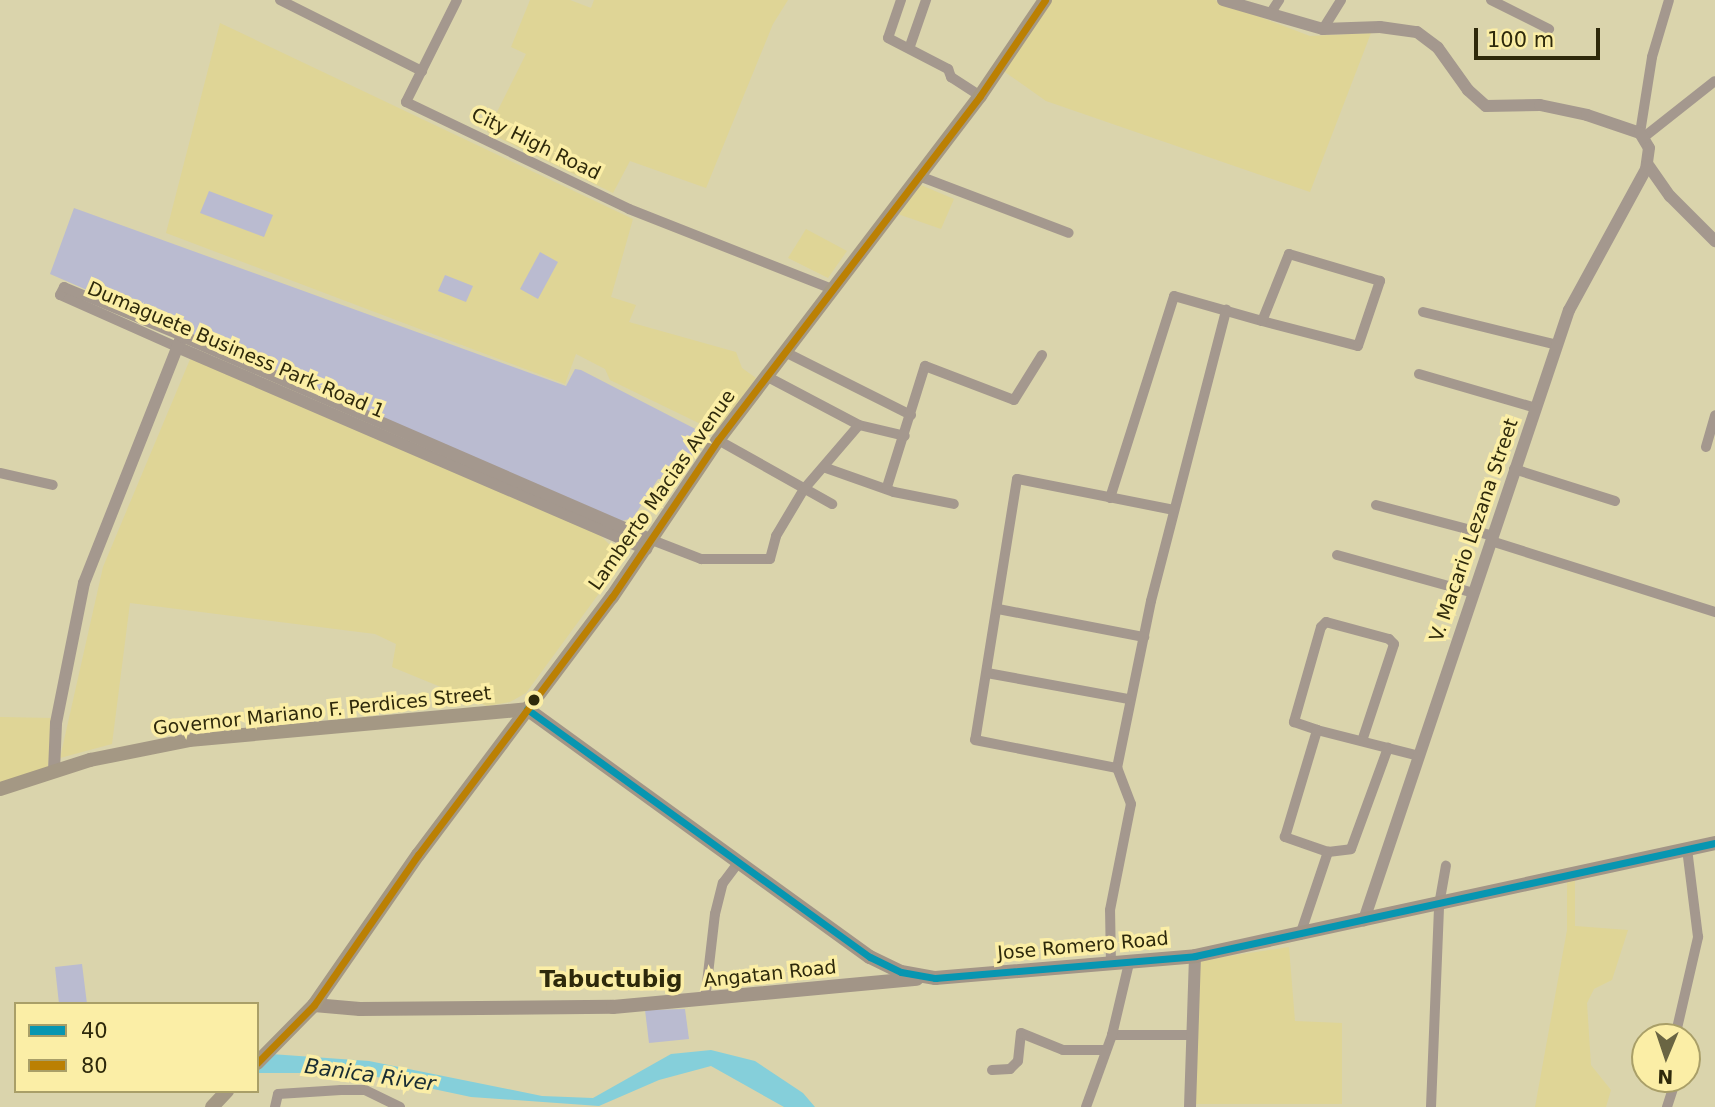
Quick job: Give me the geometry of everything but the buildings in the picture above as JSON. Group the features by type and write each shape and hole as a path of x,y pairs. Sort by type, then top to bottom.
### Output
{"main road":[{"name":"Lamberto Macias Avenue","path":"259,1061 283,1040 314,1005 649,545 718,440 980,96 1045,0"},
{"name":"Governor Mariano F. Perdices Street","path":"0,789 128,750 189,740 527,709"},
{"name":"Jose Romero Road","path":"527,709 870,957 901,972 936,978 1195,956 1715,843"},
{"name":"Angatan Road","path":"314,1005 456,1009 705,1000 936,978"},
{"path":"212,1107 225,1093"}],"street":[{"path":"280,0 422,71 457,0"},
{"path":"901,0 888,38 910,46 948,69 951,77 980,96"},
{"path":"910,46 926,0"},
{"path":"1223,0 1323,29 1380,27 1417,32 1438,48 1468,90 1486,106 1540,105 1642,135"},
{"path":"1270,14 1279,0"},
{"path":"1323,29 1341,0"},
{"path":"1491,0 1549,29"},
{"path":"1670,0 1652,57 1642,135 1648,165 1670,196 1715,242"},
{"name":"City High Road","path":"422,71 406,102 629,209 832,289"},
{"path":"1642,135 1715,81"},
{"name":"V. Macario Lezana Street","path":"1364,920 1569,310 1648,165"},
{"path":"919,176 1069,233"},
{"path":"1110,498 1174,296 1262,321 1358,346 1380,281 1289,254 1262,321"},
{"name":"Dumaguete Business Park Road 1","path":"179,342 64,287 60,295 179,342 649,545"},
{"path":"1111,965 1110,909 1131,803 1117,768 1128,699 1226,310"},
{"path":"1423,312 1558,345"},
{"path":"54,771 60,698 85,583 179,342"},
{"path":"785,352 911,415"},
{"path":"887,487 925,366 1014,400 1042,355"},
{"path":"1419,374 1536,408"},
{"path":"766,376 859,425 905,436"},
{"path":"1706,447 1715,415"},
{"path":"649,545 701,559 770,559 776,536 804,489 826,468 859,425"},
{"path":"718,440 832,504"},
{"path":"826,468 954,504"},
{"path":"1514,469 1615,501"},
{"path":"0,473 53,485"},
{"path":"1117,768 975,740 1017,480 1174,510"},
{"path":"1376,505 1492,539 1715,612"},
{"path":"1337,555 1474,593"},
{"path":"998,609 1144,638"},
{"path":"1362,741 1394,645 1389,639 1326,622 1321,627 1294,722 1419,757"},
{"path":"987,673 1128,699"},
{"path":"1317,730 1285,837 1328,852 1351,849 1388,748"},
{"path":"1678,1023 1698,937 1687,849"},
{"path":"1300,935 1328,852"},
{"path":"705,1000 715,914 723,883 738,863"},
{"path":"1431,1107 1439,905 1446,866"},
{"path":"1190,1107 1195,956"},
{"path":"1086,1107 1112,1035 1129,963"},
{"path":"992,1070 1010,1069 1018,1061 1021,1032 1063,1050 1106,1050"},
{"path":"1112,1035 1191,1035"},
{"path":"275,1107 278,1094 365,1090 400,1107"}],"shaded area":[{"path":"530,0 570,0 591,8 594,0 788,0 773,24 706,188 630,161 613,193 487,132 526,54 511,47"},
{"path":"1051,0 1215,0 1310,36 1371,33 1310,192 1046,101 1002,70"},
{"path":"220,23 633,219 611,297 636,305 629,322 736,352 742,368 756,378 717,432 610,380 605,369 576,354 565,384 166,233"},
{"path":"916,183 954,199 941,229 895,213"},
{"path":"209,191 273,215 264,237 200,213"},
{"path":"74,208 566,386 575,369 581,370 707,435 676,478 658,479 633,518 622,521 50,274"},
{"path":"806,229 847,251 828,278 788,258"},
{"path":"540,252 558,262 538,299 520,289"},
{"path":"445,275 473,286 466,302 438,291"},
{"path":"191,357 600,535 614,549 617,569 526,693 510,702 487,706 392,667 396,644 375,634 130,603 112,744 60,758 103,567"},
{"path":"0,717 53,718 48,767 0,783"},
{"path":"1575,877 1575,926 1628,930 1612,980 1594,989 1587,1003 1591,1065 1611,1090 1606,1107 1535,1107 1567,930 1567,880"},
{"path":"1289,947 1295,1021 1342,1023 1342,1104 1195,1104 1197,961"},
{"path":"82,964 87,1002 59,1002 55,967"},
{"path":"685,1009 689,1039 649,1043 645,1010"}],"water":[{"name":"Banica River","path":"711,1050 755,1061 803,1093 815,1107 784,1107 711,1066 659,1080 599,1106 471,1097 358,1073 259,1073 259,1053 369,1061 542,1096 593,1098 671,1054"}],"transit line":[{"name":"80","path":"259,1061 314,1005 418,855 612,597 718,440 980,96 1045,0"},
{"name":"40","path":"527,709 870,957 901,972 935,978 1195,956 1715,843"}],"district":[{"name":"Tabuctubig","path":"611,979"}]}
